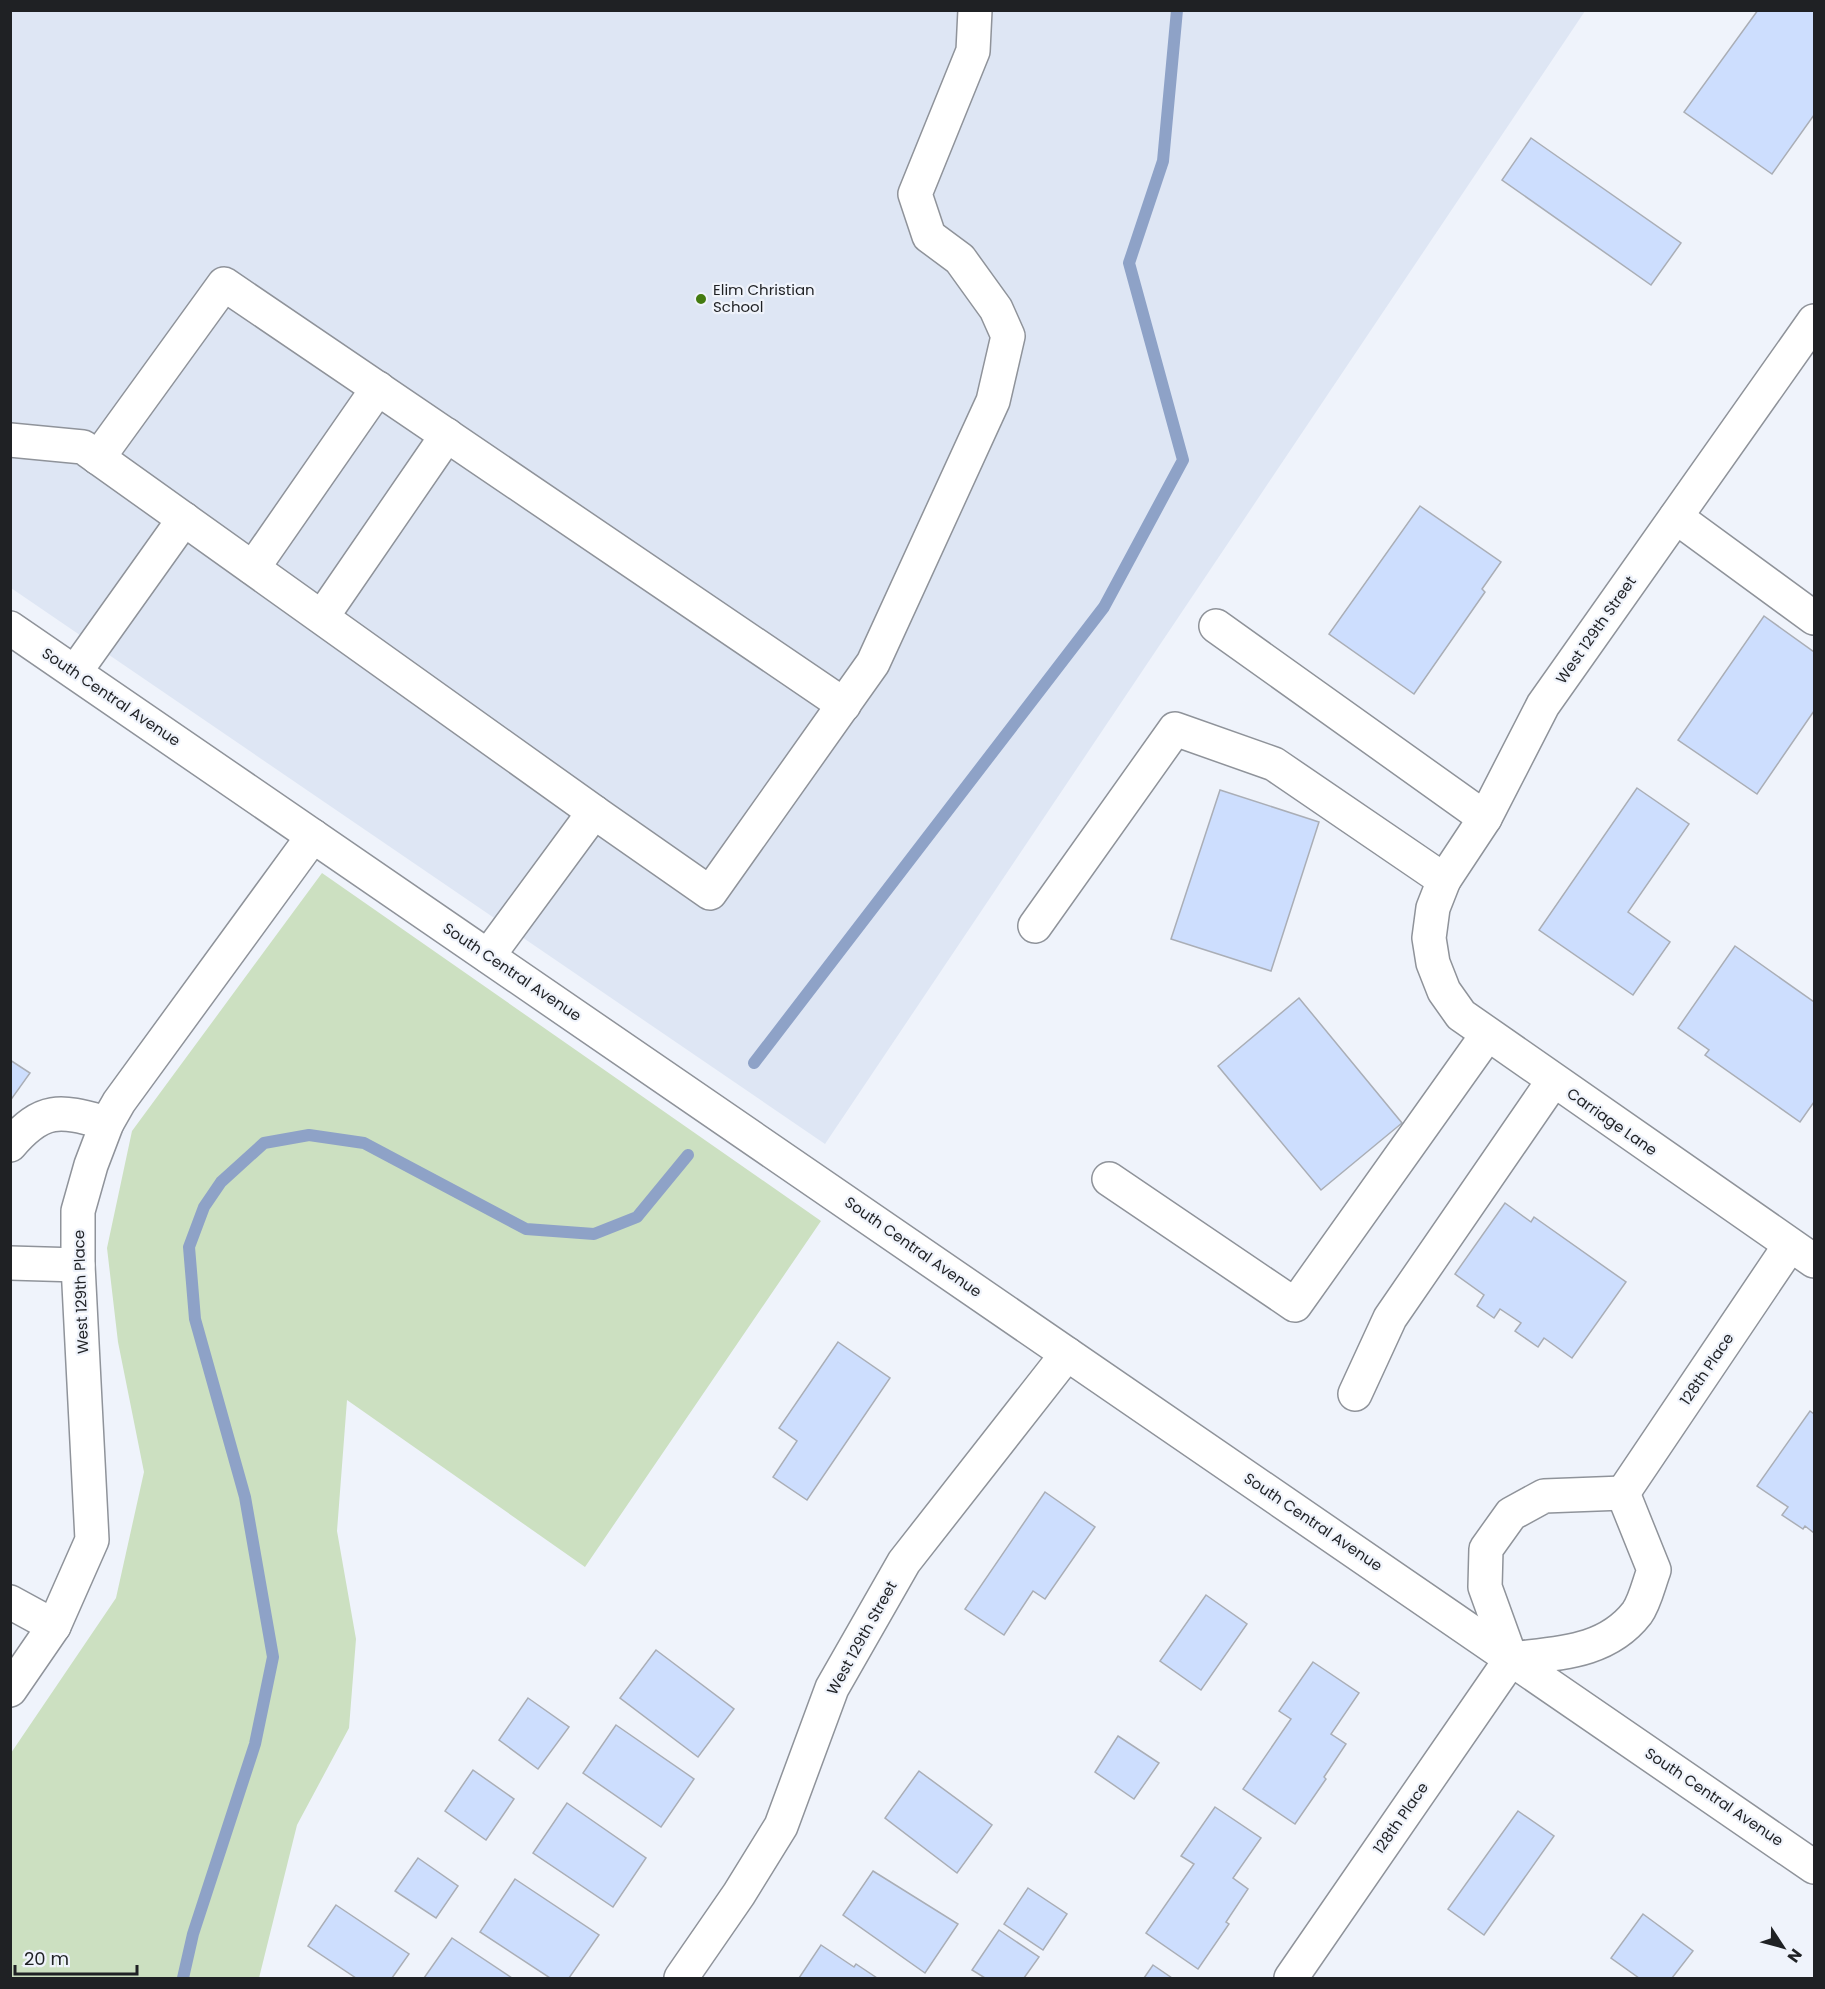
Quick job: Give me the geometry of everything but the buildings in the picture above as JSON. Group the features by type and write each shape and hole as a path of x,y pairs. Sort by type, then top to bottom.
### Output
{"street":[{"path":"10,440 83,447 710,893 873,663 993,401 1008,336 996,309 960,259 928,236 915,194 973,51 975,10"},
{"path":"98,458 224,285 844,705"},
{"name":"West 129th Street","path":"1433,963 1429,938 1432,908 1444,880 1485,818 1543,705 1814,323"},
{"path":"254,568 378,388"},
{"path":"322,616 447,435"},
{"path":"1676,518 1815,618"},
{"path":"75,672 184,519"},
{"path":"1216,626 1485,818"},
{"name":"South Central Avenue","path":"10,628 1815,1867"},
{"path":"1035,926 1175,729 1274,764 1444,880"},
{"path":"488,956 594,812"},
{"name":"West 129th Place","path":"10,1690 54,1626 92,1540 78,1265 78,1211 91,1165 107,1123 119,1102 313,836"},
{"name":"Carriage Lane","path":"1433,963 1444,991 1461,1015 1802,1253"},
{"path":"1109,1179 1295,1305 1487,1035"},
{"path":"1355,1394 1390,1318 1553,1081"},
{"path":"10,1145 31,1124 54,1112 67,1112 107,1123"},
{"name":"128th Place","path":"1623,1493 1802,1253"},
{"path":"10,1263 78,1265"},
{"name":"West 129th Street","path":"681,1978 739,1894 781,1826 831,1688 904,1563 1067,1354"},
{"path":"1623,1493 1653,1570 1638,1611 1616,1634 1582,1651 1512,1659 1485,1587 1486,1549 1511,1514 1544,1496 1623,1493"},
{"path":"10,1602 54,1626"},
{"name":"128th Place","path":"1291,1978 1512,1659"}],"shaded area":[{"name":"Elim Christian School","path":"10,11 1585,11 825,1144 11,588"}],"green space":[{"path":"322,873 821,1221 585,1567 347,1400 337,1531 356,1639 349,1728 297,1825 259,1978 11,1978 11,1753 116,1598 144,1472 118,1342 107,1248 132,1131"}],"waterway":[{"path":"754,1063 1104,607 1183,460 1129,263 1163,161 1177,10"},
{"path":"183,1978 193,1934 255,1744 273,1657 245,1497 195,1319 189,1247 204,1207 221,1182 264,1143 309,1135 364,1143 526,1229 594,1234 637,1217 688,1155"}],"place":[{"name":"Elim Christian School","path":"701,299"}]}
